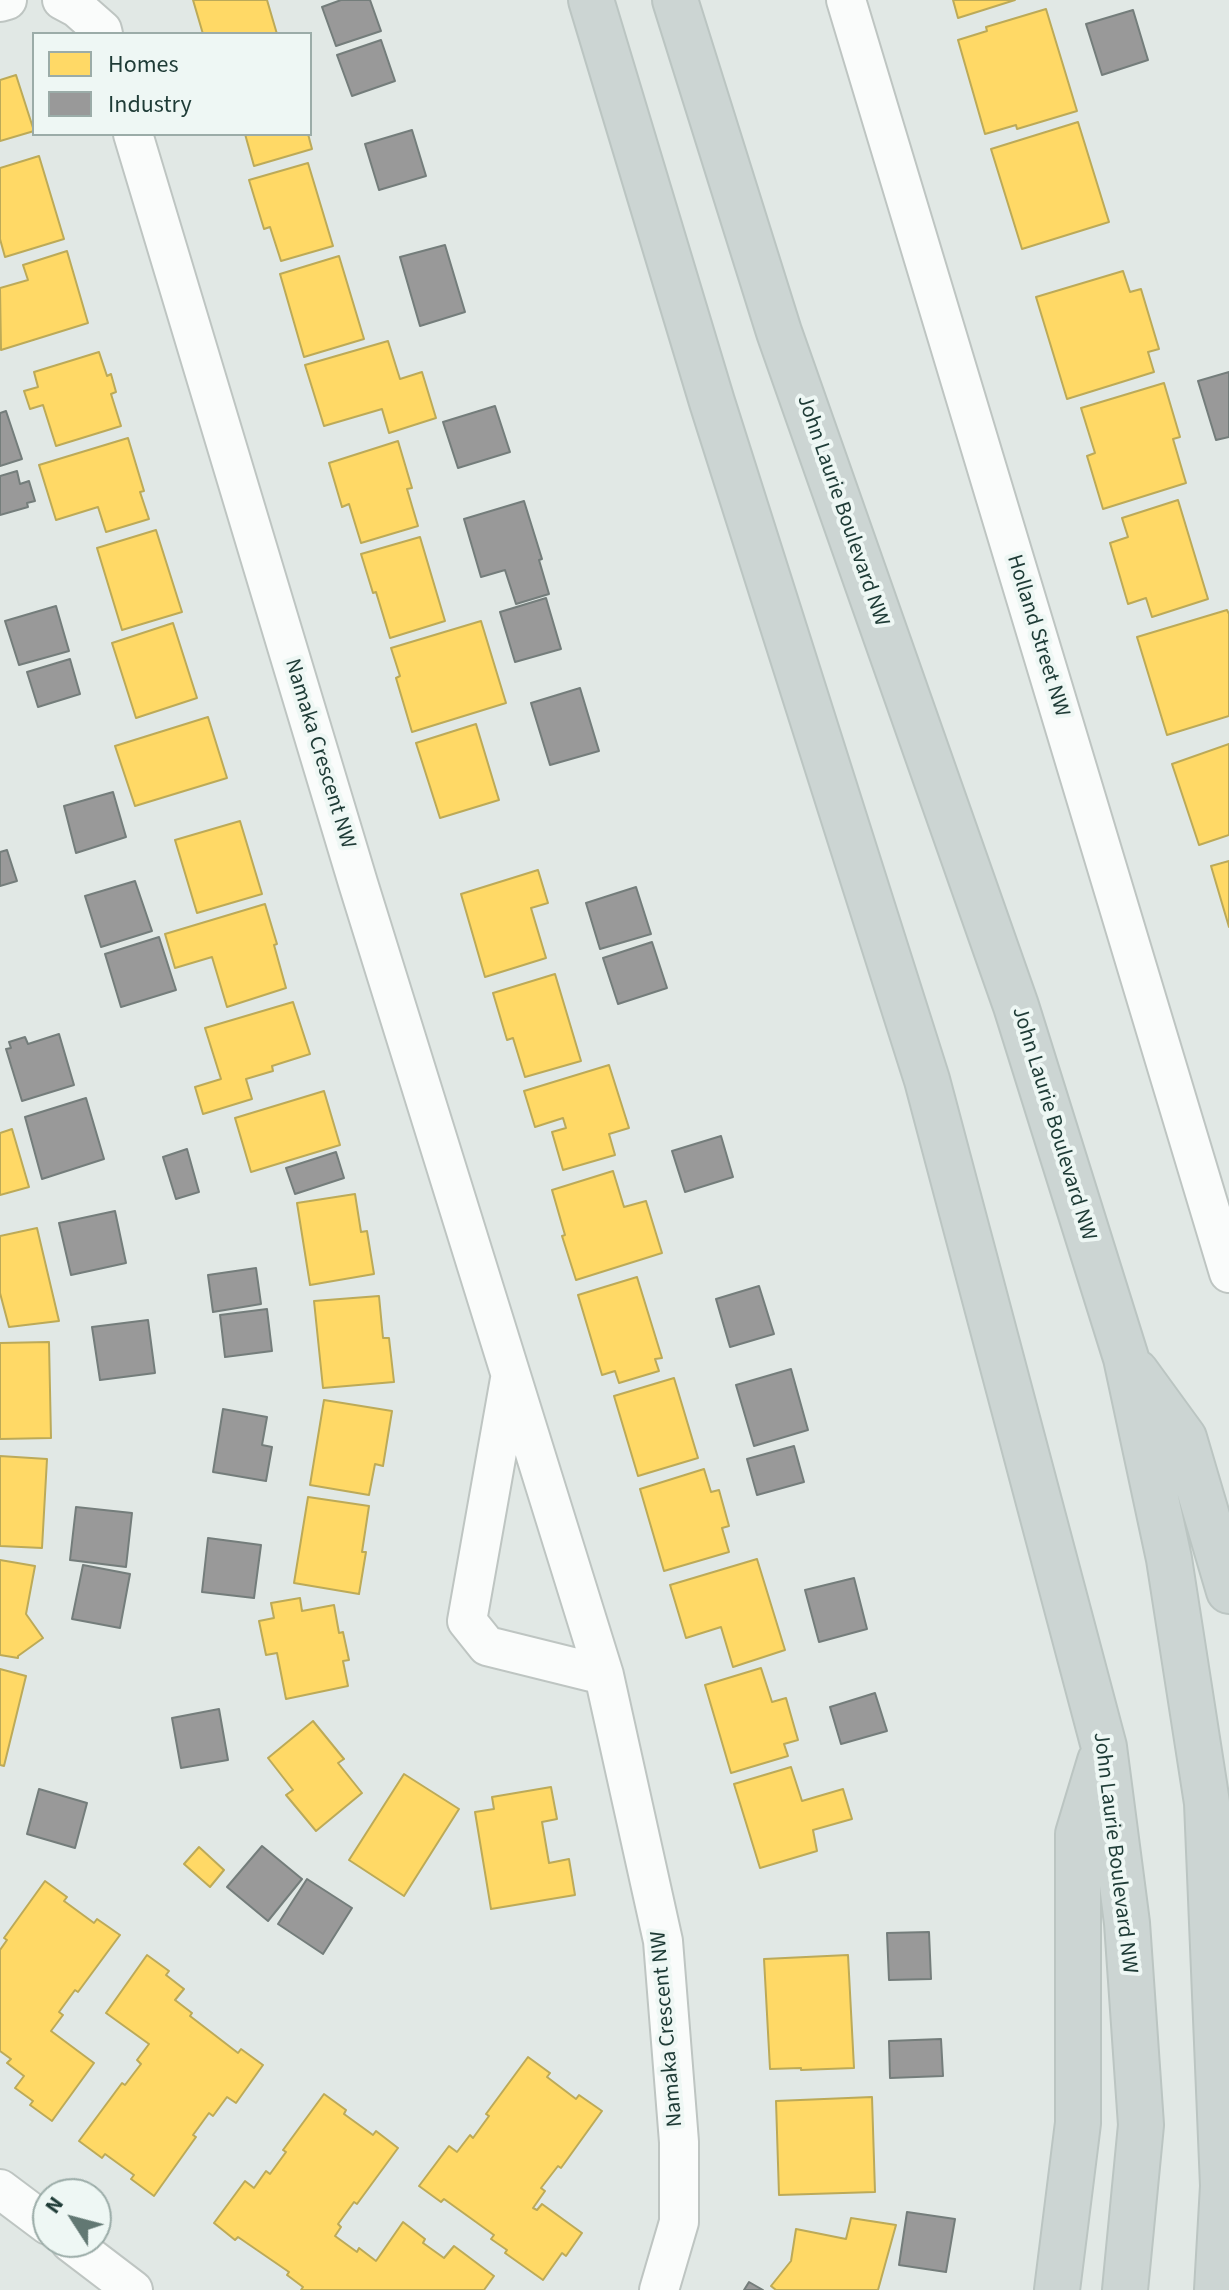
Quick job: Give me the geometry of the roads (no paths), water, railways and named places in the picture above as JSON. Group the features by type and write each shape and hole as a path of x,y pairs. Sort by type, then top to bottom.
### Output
{"main road":[{"name":"John Laurie Boulevard NW","path":"591,0 712,402 927,1080 1104,1747 1127,1923 1141,2125 1125,2290"},
{"name":"John Laurie Boulevard NW","path":"675,0 784,347 1016,1006 1126,1358 1169,1559 1207,1803 1223,2186 1217,2290"},
{"path":"1126,1358 1184,1438 1229,1591"},
{"path":"1057,2290 1078,2123 1078,1834 1104,1747"}],"street":[{"path":"0,2 7,0"},
{"path":"62,0 77,8 102,32"},
{"name":"Holland Street NW","path":"846,0 1229,1273"},
{"name":"Namaka Crescent NW","path":"134,136 358,883 604,1675 663,1941 679,2142 679,2222 659,2290"},
{"name":"Namaka Crescent NW","path":"511,1373 467,1621 487,1646 604,1675"},
{"path":"0,2189 32,2213"},
{"path":"91,2258 133,2290"}]}
